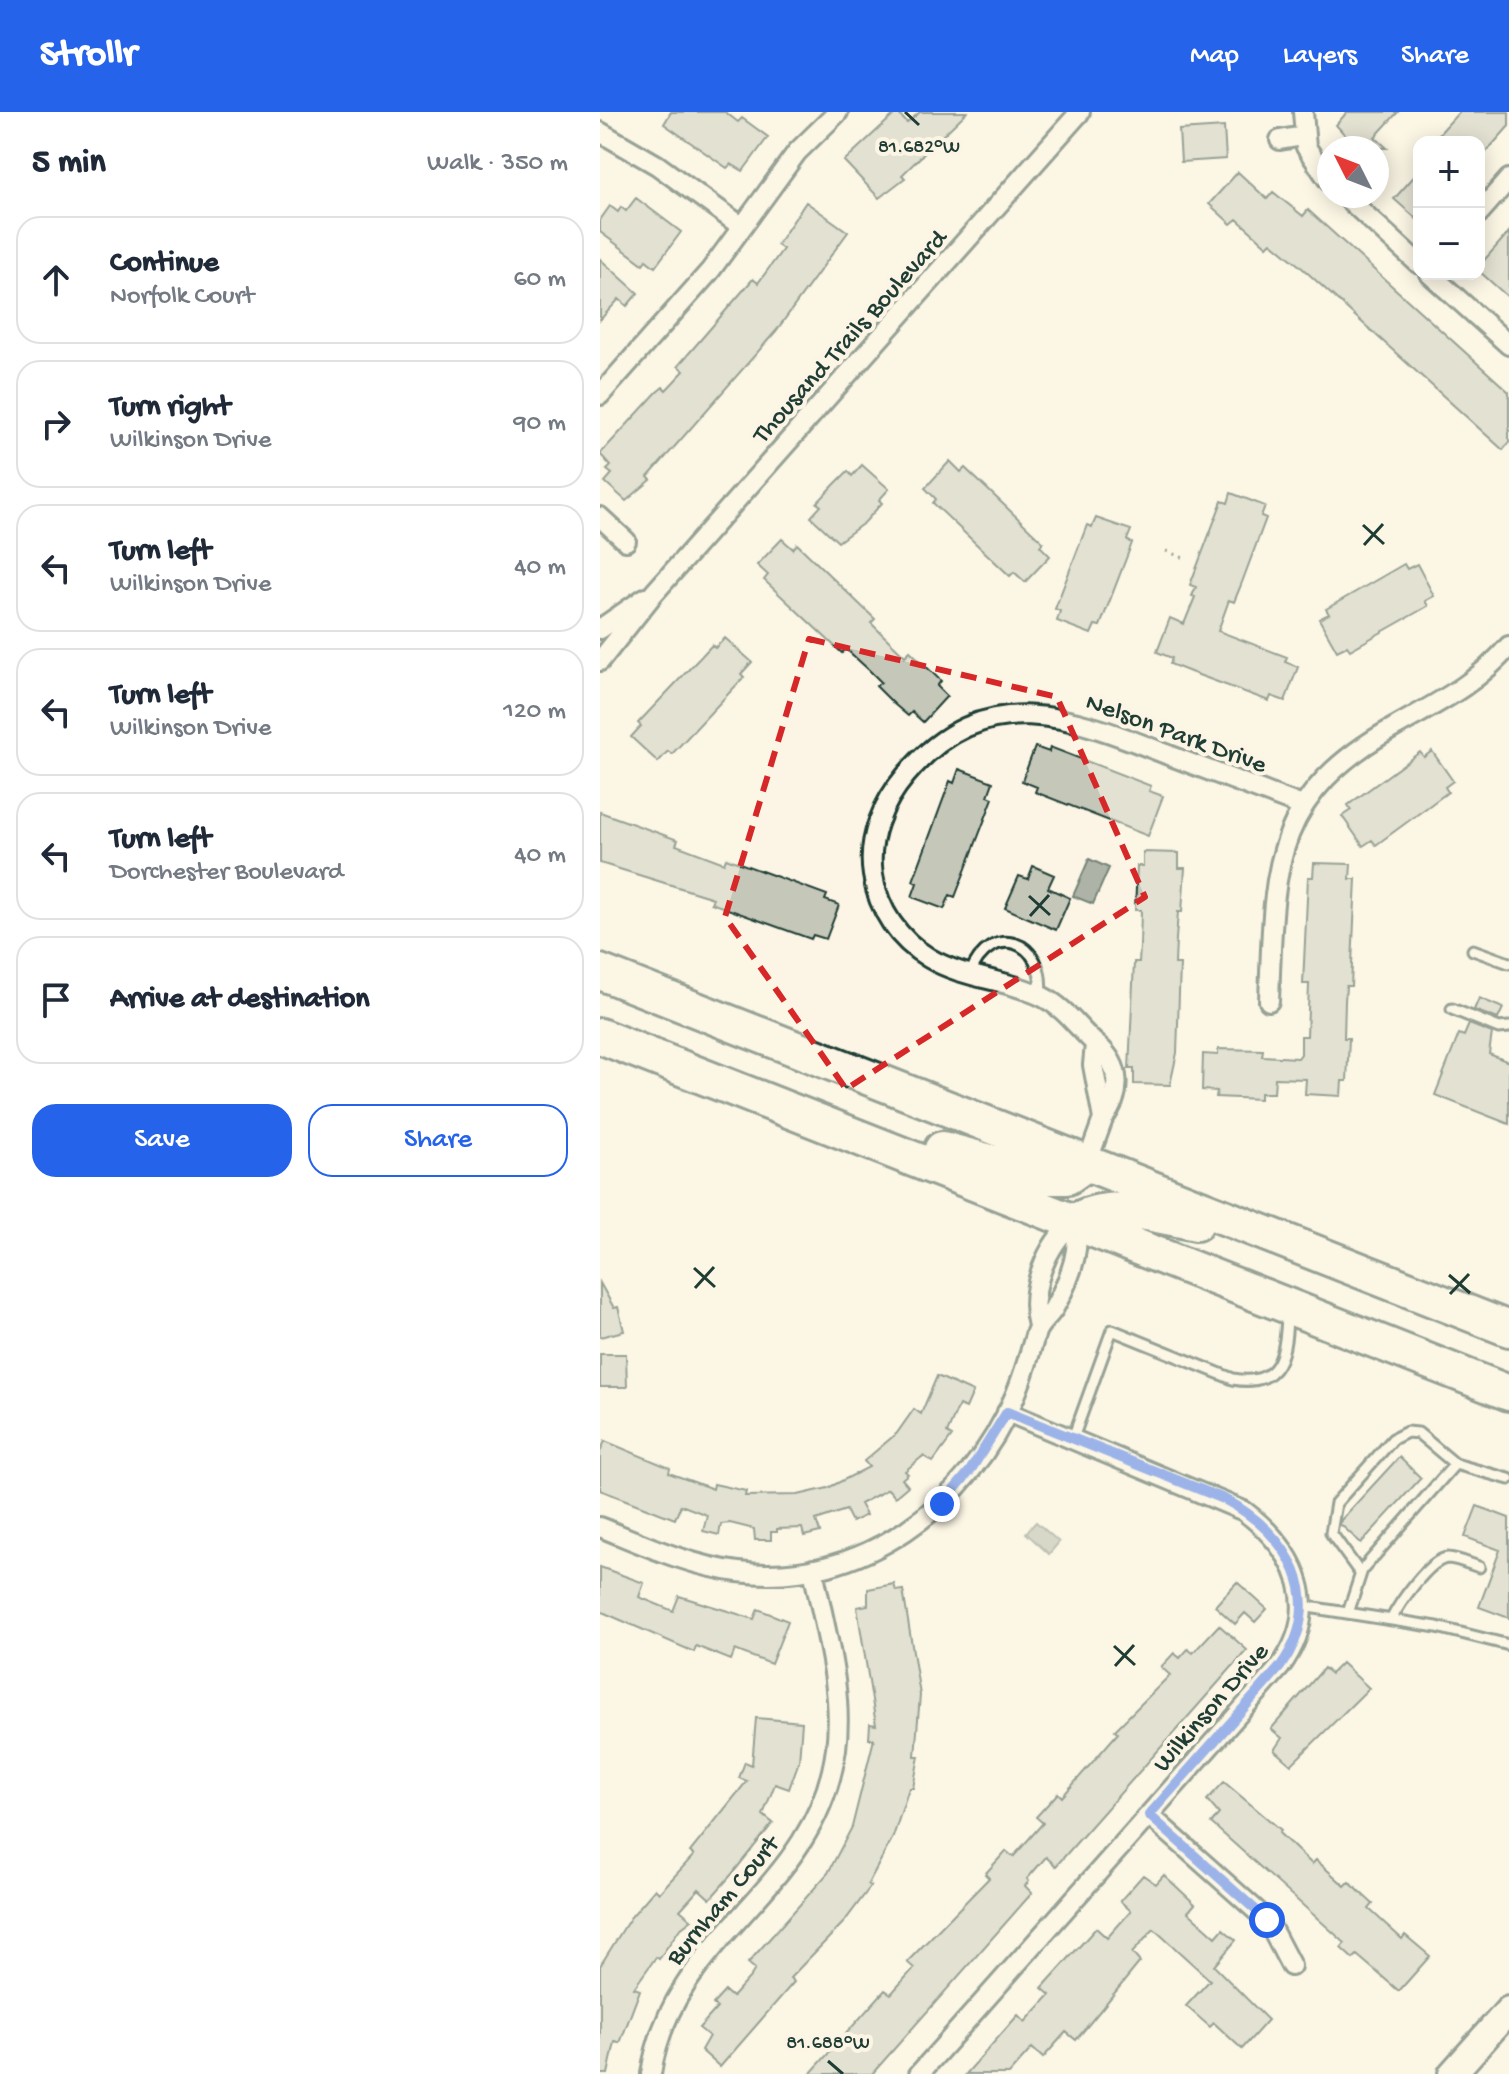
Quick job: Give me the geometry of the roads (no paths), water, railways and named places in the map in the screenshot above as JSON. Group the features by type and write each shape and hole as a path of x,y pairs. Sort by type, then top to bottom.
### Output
{"highway":[{"path":"600,972 1509,1329"},
{"path":"600,1036 1509,1393"},
{"path":"637,1050 661,1046 691,1051 944,1150 1046,1177 1067,1177 1087,1163"},
{"path":"1074,1222 1091,1212 1115,1209 1264,1234"}],"main road":[{"path":"1452,2074 1509,2010"}],"street":[{"path":"600,395 698,285 797,152 838,112"},
{"name":"Thousand Trails Boulevard","path":"600,661 654,593 1080,112"},
{"path":"1303,112 1303,136 1317,166"},
{"path":"600,132 657,165 741,226"},
{"path":"1280,140 1303,136"},
{"path":"1483,208 1509,179"},
{"path":"1358,208 1413,258"},
{"path":"1437,280 1509,345"},
{"path":"600,517 626,541"},
{"name":"Thousand Trails Boulevard","path":"600,629 654,593"},
{"path":"1269,1001 1275,878 1282,846 1302,806 1330,772 1359,748 1462,689 1509,646"},
{"name":"Nelson Park Drive","path":"1087,1163 1103,1119 1119,1091 1111,1058 1067,1013 1040,995 970,974 927,957 903,938 880,901 872,859 877,826 902,780 925,755 966,728 1014,714 1059,716 1099,727 1302,806"},
{"path":"1038,1326 1035,1306 1037,1286 1054,1243 1074,1222"},
{"path":"600,1527 676,1557 724,1570 771,1573 813,1569 865,1554 920,1522 961,1483 1007,1412 1038,1326 1054,1308 1074,1260 1078,1240 1074,1222"},
{"name":"Wilkinson Drive","path":"919,2074 1285,1660 1298,1634 1302,1606 1300,1585 1286,1553 1244,1511 1007,1412"},
{"name":"Burnham Court","path":"651,2074 659,2034 675,1997 699,1964 792,1859 813,1823 828,1786 836,1748 837,1702 813,1569"},
{"path":"1149,1815 1267,1920 1291,1966"}],"lane":[{"path":"970,974 984,950 996,944 1017,945 1030,953 1040,966 1040,995"},
{"path":"1473,950 1509,963"},
{"path":"1452,1009 1499,1028 1509,1027"},
{"path":"1073,1438 1112,1330 1233,1379 1249,1382 1267,1376 1279,1365 1285,1349 1287,1305"},
{"path":"1360,1573 1331,1533 1336,1503 1393,1439 1407,1432 1418,1433 1455,1464 1509,1479"},
{"path":"1348,1613 1360,1573 1455,1464"},
{"path":"1391,1620 1421,1576 1439,1561 1450,1558 1479,1567"},
{"path":"1302,1606 1437,1627 1509,1645"}]}
